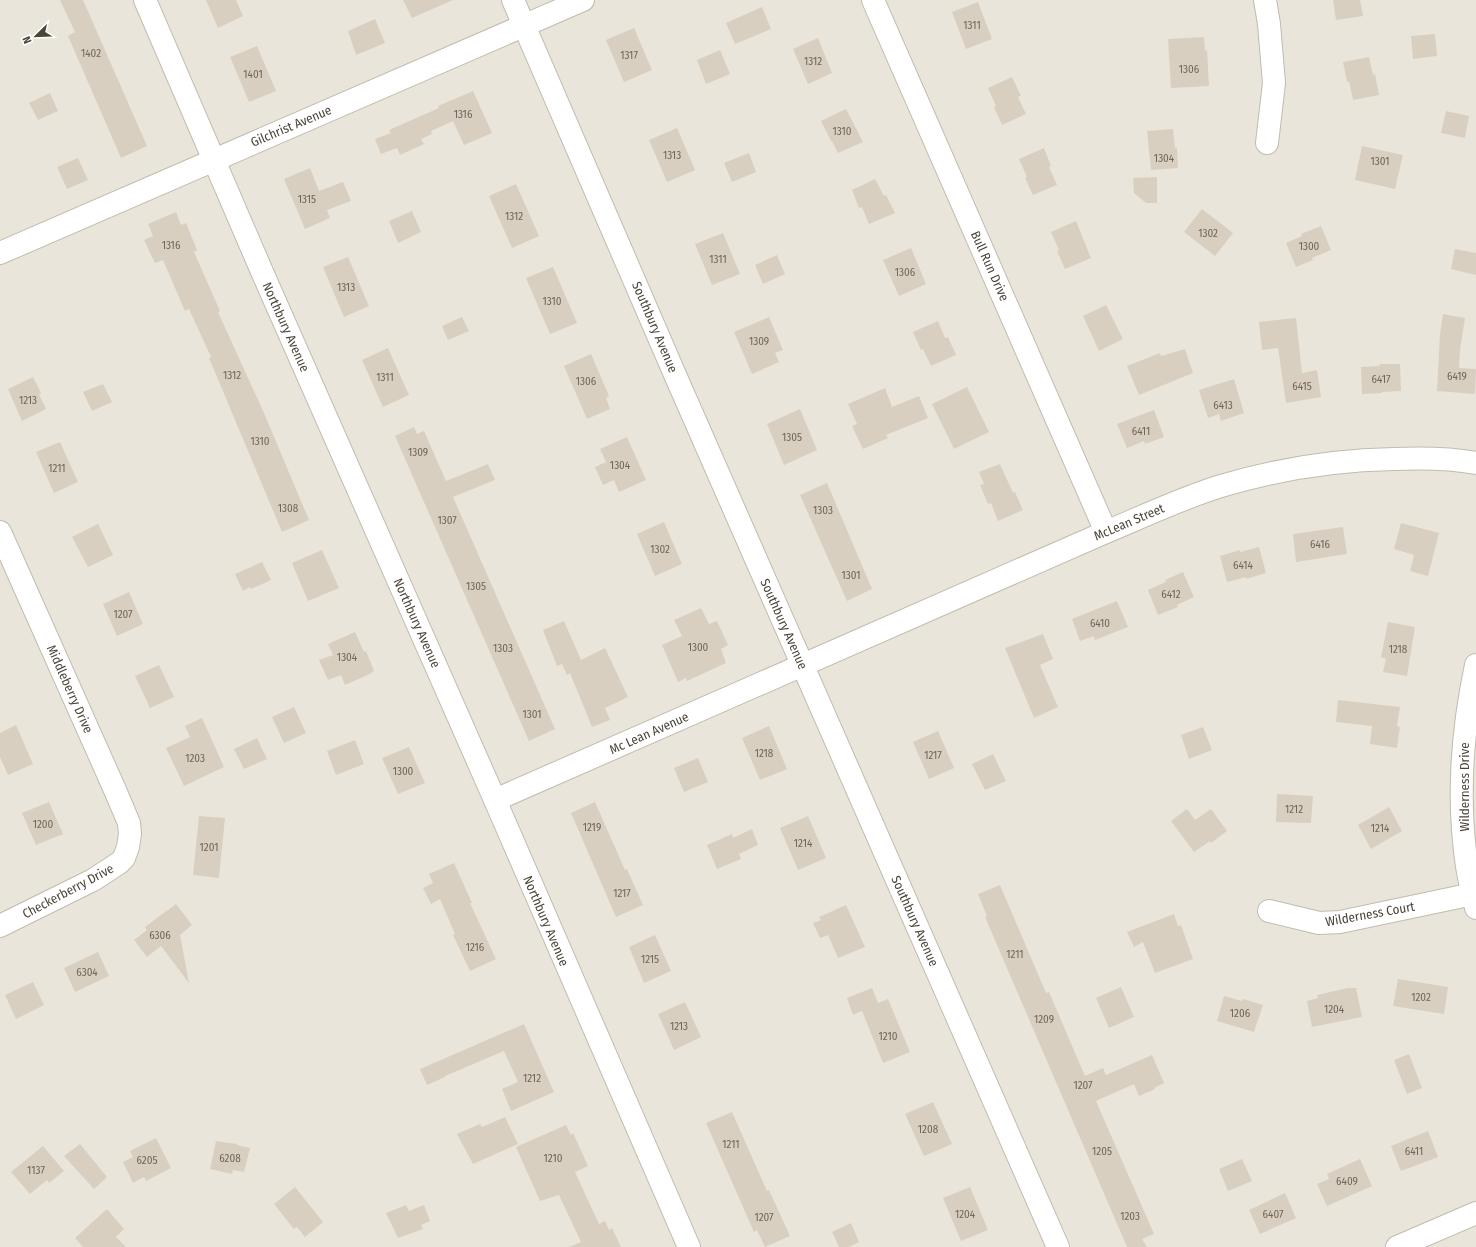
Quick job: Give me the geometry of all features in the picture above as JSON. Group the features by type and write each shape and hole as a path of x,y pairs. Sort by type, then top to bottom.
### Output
{"street":[{"name":"Northbury Avenue","path":"145,0 688,1247"},
{"name":"Southbury Avenue","path":"513,0 802,665 1058,1247"},
{"name":"Gilchrist Avenue","path":"0,253 583,0"},
{"name":"Bull Run Drive","path":"873,0 1106,532"},
{"path":"1266,0 1274,83 1267,143"},
{"name":"McLean Street","path":"802,665 1106,532 1220,486 1290,469 1362,459 1445,460 1476,463"},
{"name":"Middleberry Drive","path":"0,532 129,823 130,834 128,847"},
{"name":"Mc Lean Avenue","path":"494,800 802,665"},
{"name":"Wilderness Drive","path":"1474,901 1467,867 1463,820 1462,773 1465,729 1476,665"},
{"name":"Checkerberry Drive","path":"0,926 93,880 119,864 124,858 128,847"},
{"name":"Wilderness Court","path":"1269,910 1319,923 1340,922 1474,901"},
{"path":"1397,1247 1476,1213"}],"shaded area":[{"path":"0,0 1476,0 1476,1247 0,1247"}],"building":[{"path":"60,0 83,0 147,146 121,158 68,36 75,32"},
{"path":"206,0 236,0 243,16 218,28"},
{"path":"403,0 453,0 412,18"},
{"path":"1333,0 1360,0 1363,16 1336,20"},
{"path":"978,2 992,39 966,49 952,12"},
{"path":"762,7 771,29 735,44 726,23"},
{"path":"375,19 385,43 356,55 348,31"},
{"path":"634,28 652,70 624,82 606,40"},
{"path":"1435,34 1437,56 1413,59 1411,36"},
{"path":"1204,37 1205,51 1207,50 1209,86 1171,88 1168,39"},
{"path":"818,38 832,73 808,84 793,49"},
{"path":"257,46 276,91 249,102 230,57"},
{"path":"720,50 730,74 706,84 697,60"},
{"path":"1369,57 1373,75 1375,74 1379,95 1353,100 1349,81 1347,82 1343,62"},
{"path":"1012,77 1021,96 1018,97 1026,114 1002,125 988,88"},
{"path":"473,91 492,133 464,145 453,121 431,131 432,134 421,139 424,144 400,155 397,148 381,154 375,139 391,133 389,130 439,108 438,106"},
{"path":"50,93 58,111 38,120 29,103"},
{"path":"846,109 863,142 838,153 821,121"},
{"path":"1446,111 1469,116 1465,138 1441,133"},
{"path":"677,128 695,170 667,182 649,140"},
{"path":"1173,129 1175,148 1177,148 1178,168 1151,170 1147,131"},
{"path":"1362,146 1403,155 1395,189 1355,180"},
{"path":"1044,148 1051,166 1049,167 1057,185 1033,195 1025,178 1027,177 1019,159"},
{"path":"749,153 756,172 732,182 724,163"},
{"path":"78,158 88,180 67,189 57,167"},
{"path":"310,168 319,191 343,182 351,201 327,210 330,218 305,229 284,179"},
{"path":"1157,177 1157,203 1146,203 1134,193 1133,178"},
{"path":"875,179 884,196 886,195 895,213 869,224 862,207 859,208 852,190"},
{"path":"516,184 539,236 512,248 489,196"},
{"path":"1202,209 1233,233 1215,256 1184,232"},
{"path":"412,211 421,232 398,243 389,221"},
{"path":"176,212 181,225 186,223 197,250 194,252 220,311 218,312 264,413 309,520 282,532 209,358 211,357 189,309 185,311 163,260 155,263 144,240 153,236 148,224"},
{"path":"1076,221 1091,258 1065,269 1051,232"},
{"path":"1321,226 1331,250 1296,267 1286,243 1302,236 1301,234"},
{"path":"723,233 740,274 712,285 695,244"},
{"path":"911,248 926,284 899,296 883,260"},
{"path":"1455,249 1476,253 1476,275 1451,269"},
{"path":"777,255 785,274 763,284 755,265"},
{"path":"348,257 369,306 344,317 323,267"},
{"path":"553,267 577,323 550,334 526,278"},
{"path":"1106,305 1123,339 1099,351 1083,316"},
{"path":"1443,314 1465,318 1459,368 1476,369 1475,394 1437,391 1440,334"},
{"path":"462,317 469,331 448,340 442,326"},
{"path":"769,317 783,350 775,353 779,362 752,374 734,332"},
{"path":"1296,318 1302,373 1317,370 1321,397 1286,403 1278,348 1262,350 1259,322"},
{"path":"938,321 945,338 948,337 956,355 931,366 923,349 921,350 913,332"},
{"path":"388,348 409,395 383,407 362,360"},
{"path":"1185,349 1193,373 1139,395 1127,366 1160,353 1161,356"},
{"path":"591,354 609,396 606,398 610,409 587,419 564,366"},
{"path":"1379,364 1400,364 1401,391 1362,394 1361,367 1380,366"},
{"path":"33,377 41,393 39,394 46,409 22,421 8,389"},
{"path":"1234,379 1244,413 1221,421 1219,414 1208,418 1199,390"},
{"path":"103,384 112,402 92,411 83,392"},
{"path":"967,387 989,432 954,449 932,404"},
{"path":"885,388 892,407 919,396 928,418 886,435 888,438 863,449 852,426 857,424 848,404"},
{"path":"800,409 817,450 784,465 767,424"},
{"path":"1154,410 1164,437 1145,444 1144,441 1127,448 1117,424"},
{"path":"414,427 417,434 424,431 446,481 488,464 495,480 453,497 555,729 529,741 395,436"},
{"path":"627,437 646,480 619,492 614,480 603,485 595,467 606,462 600,449"},
{"path":"60,442 78,482 54,493 36,452"},
{"path":"1000,464 1013,493 1015,492 1023,510 998,521 991,503 988,504 980,485 984,484 979,472"},
{"path":"827,483 872,589 847,601 800,495"},
{"path":"664,522 682,564 655,576 637,534"},
{"path":"1401,523 1439,533 1428,576 1410,571 1414,555 1394,549"},
{"path":"98,524 113,555 88,567 72,537"},
{"path":"1343,527 1347,554 1296,562 1293,534"},
{"path":"1259,547 1266,573 1246,579 1246,577 1227,582 1220,556 1240,550 1240,552"},
{"path":"322,550 339,588 308,601 292,563"},
{"path":"262,562 271,580 243,591 235,574"},
{"path":"1183,572 1194,597 1177,605 1178,607 1158,615 1148,590"},
{"path":"129,592 143,624 117,636 103,604"},
{"path":"1117,601 1128,627 1095,640 1094,636 1080,641 1072,619"},
{"path":"701,608 709,624 717,621 728,645 721,649 726,663 687,681 686,678 678,682 662,645 682,636 674,620"},
{"path":"564,621 581,660 605,648 628,697 605,708 610,720 592,727 570,673 567,675 562,664 557,666 543,630"},
{"path":"1388,622 1415,627 1407,676 1383,672 1386,659 1381,657"},
{"path":"355,632 364,652 366,651 374,671 345,685 341,675 328,680 319,660 333,655 328,644"},
{"path":"1043,634 1053,659 1040,665 1058,707 1034,718 1005,648"},
{"path":"159,665 174,697 150,708 135,676"},
{"path":"1338,700 1400,707 1397,726 1400,727 1397,748 1370,744 1372,726 1336,722"},
{"path":"294,707 306,733 284,743 272,717"},
{"path":"202,718 224,767 184,786 166,748 190,737 185,726"},
{"path":"16,725 33,764 8,775 0,757 0,733"},
{"path":"769,726 787,769 760,780 742,738"},
{"path":"1203,727 1212,750 1189,759 1181,735"},
{"path":"938,731 954,768 929,779 913,742"},
{"path":"257,738 267,759 244,769 234,749"},
{"path":"355,740 364,764 336,775 327,751"},
{"path":"409,747 425,783 398,794 382,758"},
{"path":"993,754 1006,781 985,790 972,764"},
{"path":"698,758 708,782 684,792 674,768"},
{"path":"1277,794 1313,796 1311,823 1276,822"},
{"path":"49,802 63,834 36,845 22,813"},
{"path":"595,802 625,870 627,869 643,905 616,917 571,813"},
{"path":"1389,807 1402,831 1371,849 1358,825"},
{"path":"1187,809 1195,820 1211,809 1227,831 1211,843 1210,841 1194,852 1171,821"},
{"path":"199,816 225,818 219,878 193,875"},
{"path":"808,816 826,858 798,870 780,828"},
{"path":"752,829 758,845 739,854 741,859 717,869 707,845 732,834 733,838"},
{"path":"454,863 472,903 470,903 496,959 470,971 453,935 455,934 440,899 431,904 423,888 433,883 429,874"},
{"path":"1000,885 1046,993 1049,992 1085,1076 1103,1068 1106,1075 1152,1055 1164,1083 1139,1096 1134,1084 1096,1101 1154,1234 1142,1239 1147,1247 1127,1247 985,917 987,916 978,894"},
{"path":"176,904 192,925 180,935 189,983 161,946 147,957 134,940 147,930 145,927"},
{"path":"846,905 865,947 838,958 828,935 820,938 813,923 821,920 819,917"},
{"path":"1174,914 1178,926 1181,925 1193,959 1155,973 1143,942 1134,947 1127,932"},
{"path":"655,935 671,971 644,983 629,947"},
{"path":"98,952 109,976 75,992 64,968"},
{"path":"1398,979 1448,987 1444,1014 1393,1006"},
{"path":"33,982 44,1005 16,1019 5,995"},
{"path":"1121,987 1134,1017 1109,1028 1096,998"},
{"path":"872,988 878,1003 888,999 910,1052 883,1063 862,1011 853,1015 847,998"},
{"path":"1348,988 1356,988 1362,1017 1312,1027 1307,1001 1318,998 1317,995"},
{"path":"1224,996 1242,1001 1243,999 1263,1005 1254,1032 1217,1021"},
{"path":"685,1002 701,1037 674,1050 658,1014"},
{"path":"524,1024 554,1092 511,1111 502,1089 518,1082 504,1051 427,1085 420,1069"},
{"path":"1409,1054 1422,1088 1407,1094 1394,1060"},
{"path":"933,1102 952,1144 924,1156 905,1114"},
{"path":"732,1112 767,1191 769,1190 790,1236 765,1247 757,1230 754,1232 706,1123"},
{"path":"505,1117 518,1144 473,1164 457,1134 480,1124 482,1127"},
{"path":"566,1125 571,1135 573,1133 588,1166 575,1172 599,1224 605,1221 609,1230 612,1228 621,1247 569,1247 581,1242 559,1195 540,1201 516,1147"},
{"path":"1428,1131 1438,1157 1401,1171 1391,1146"},
{"path":"156,1138 171,1168 146,1181 144,1177 133,1183 123,1162 133,1157 130,1151"},
{"path":"216,1141 237,1144 250,1148 244,1172 233,1170 232,1174 210,1169"},
{"path":"80,1144 107,1177 94,1189 64,1156"},
{"path":"43,1146 64,1171 49,1183 47,1180 30,1194 11,1172"},
{"path":"1242,1159 1252,1181 1228,1191 1219,1169"},
{"path":"1360,1159 1372,1186 1327,1206 1317,1184 1329,1179 1327,1174"},
{"path":"295,1187 323,1222 305,1237 297,1227 294,1229 274,1204"},
{"path":"970,1187 988,1230 961,1241 943,1198"},
{"path":"1285,1193 1296,1218 1260,1234 1249,1210"},
{"path":"406,1205 409,1211 424,1205 430,1221 421,1225 423,1229 398,1238 386,1213"},
{"path":"107,1209 124,1229 116,1237 126,1247 83,1247 75,1238"},
{"path":"851,1223 859,1242 849,1247 839,1247 832,1232"}]}
